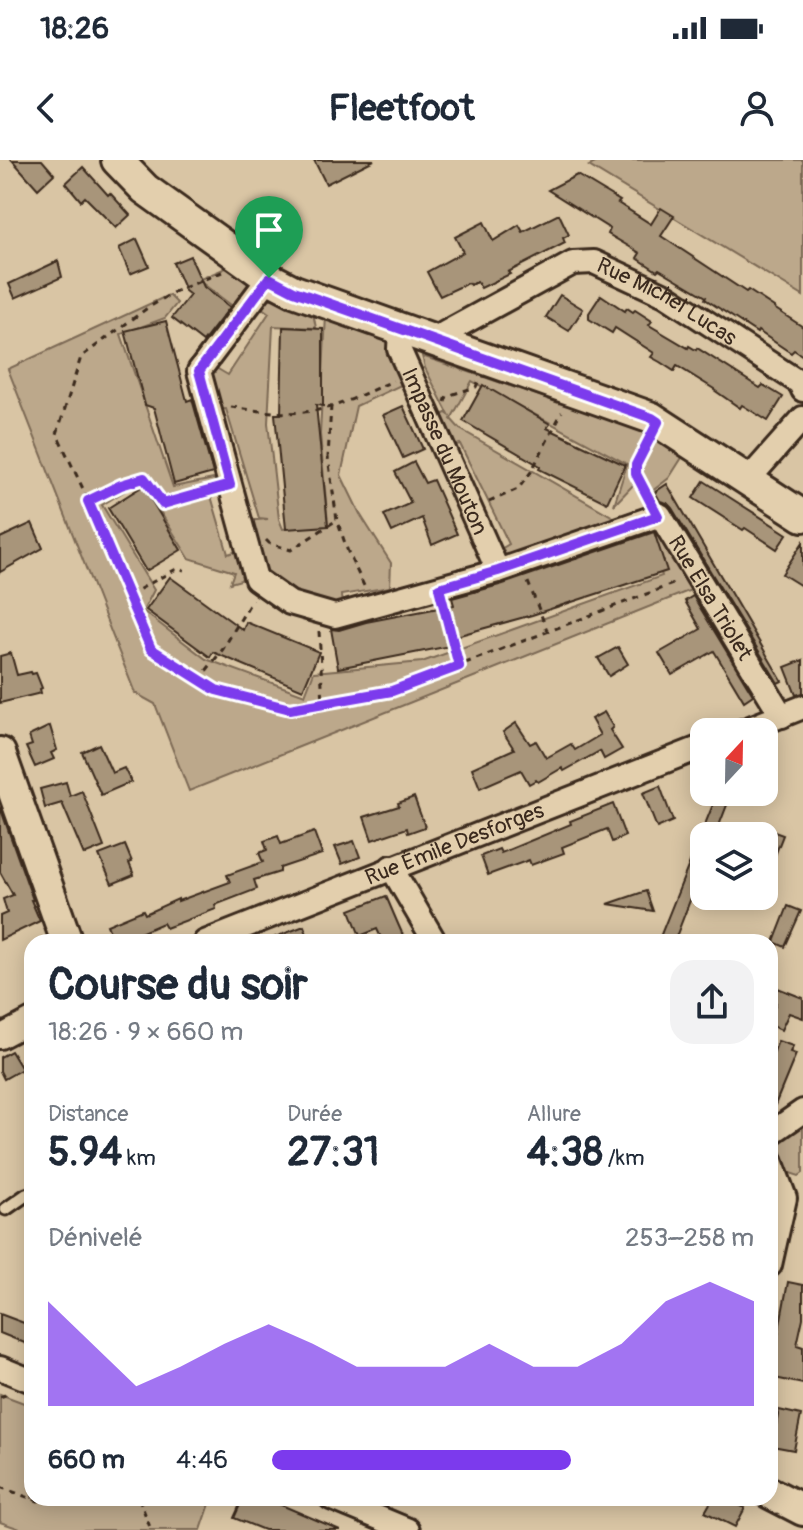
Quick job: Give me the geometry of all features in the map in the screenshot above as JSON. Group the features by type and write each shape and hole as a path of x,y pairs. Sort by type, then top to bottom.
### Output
{"street":[{"path":"117,160 145,189 258,270 294,291 652,418 803,516"},
{"name":"Rue Michel Lucas","path":"438,343 445,333 573,263 594,262 665,295 800,383 803,390"},
{"path":"258,270 199,371 256,579 262,583"},
{"name":"Impasse du Mouton","path":"400,329 399,349 498,571"},
{"path":"748,480 803,418"},
{"name":"Rue Elsa Triolet","path":"262,583 290,603 335,616 498,571 660,515 782,716"},
{"path":"777,718 803,707"},
{"name":"Rue Émile Desforges","path":"225,934 690,751"},
{"path":"0,753 64,934"},
{"path":"391,867 430,934"},
{"path":"0,1037 24,1024"},
{"path":"778,1128 803,1111"},
{"path":"778,1179 785,1198 778,1229"},
{"path":"0,1368 24,1378"},
{"path":"778,1497 803,1510"},
{"path":"350,1506 408,1530"}],"lane":[{"path":"6,1209 24,1196"}],"path":[{"path":"258,270 174,292 81,357 57,434 151,649 216,690 290,709 392,691 696,575"},
{"path":"427,413 444,409 447,396 476,387 488,360"},
{"path":"207,403 262,411 317,410 410,374"},
{"path":"471,511 518,489 531,472 574,390"},
{"path":"331,406 328,457 337,520 373,606"},
{"path":"658,422 636,465 636,474 658,516"},
{"path":"88,501 144,478 163,504 230,485"},
{"path":"241,525 252,525 269,543 291,550 337,520"},
{"path":"521,563 548,632"},
{"path":"129,595 178,568 184,570"},
{"path":"199,680 223,649 262,583"},
{"path":"439,588 459,666"},
{"path":"318,611 323,703"},
{"path":"0,1487 24,1496"},
{"path":"142,1506 151,1530"}],"shaded area":[{"path":"601,160 803,160 803,296 589,166"},
{"path":"235,264 249,279 247,289 235,308 198,280"},
{"path":"169,295 177,303 165,318 121,334 173,487 214,479 220,492 211,496 228,554 240,550 244,572 241,580 230,583 234,572 189,558 141,481 102,505 154,590 143,611 206,659 305,695 314,672 422,662 662,576 646,531 652,529 662,532 696,588 189,791 155,704 135,693 8,369"},
{"path":"264,299 285,299 313,313 316,328 273,326 268,423 279,519 283,529 328,524 320,434 326,315 387,336 387,348 401,385 356,406 341,475 360,514 391,563 390,587 341,595 342,607 286,591 260,571 246,521 268,519 259,518 226,409 213,410 206,380 216,368 228,375 269,313 258,305"},
{"path":"422,356 640,430 683,456 669,478 647,495 636,482 614,505 627,464 472,381 451,419 460,429 622,522 507,556 499,550 509,544 460,444 448,447 434,418 446,413 449,415"},
{"path":"799,1124 803,1126 803,1173 799,1176 784,1171 778,1160 781,1137"},
{"path":"0,1394 24,1403 24,1506 209,1506 201,1530 23,1530 0,1522"}],"building":[{"path":"12,160 42,160 54,174 38,189"},
{"path":"314,160 374,160 326,184"},
{"path":"83,167 130,215 116,228 85,197 81,201 66,183"},
{"path":"577,175 651,224 661,208 674,216 661,236 803,327 803,356 794,350 791,353 757,333 706,297 637,258 640,253 608,234 610,229 548,190"},
{"path":"559,214 569,235 563,238 565,243 481,288 477,282 468,283 440,296 427,272 463,252 455,237 484,222 493,241 519,225 523,232"},
{"path":"137,239 149,266 130,274 119,248"},
{"path":"190,256 204,287 230,307 203,342 172,318 190,295 185,291 173,263"},
{"path":"58,261 62,277 15,298 9,284"},
{"path":"560,295 583,309 569,331 546,317"},
{"path":"601,295 625,311 627,308 633,312 635,310 652,321 649,325 688,348 697,348 760,388 763,385 783,397 768,421 742,405 740,408 677,366 674,371 651,357 654,353 615,328 612,333 589,319 589,313"},
{"path":"166,321 187,401 192,399 213,473 174,484 154,408 145,405 125,331"},
{"path":"283,327 323,329 323,406 316,405 328,526 286,529 275,414 281,414"},
{"path":"483,385 550,424 547,428 625,465 607,503 539,469 540,466 463,421"},
{"path":"403,406 423,449 403,458 383,415"},
{"path":"414,462 425,483 433,480 457,534 432,545 422,518 392,532 384,515 411,503 395,472"},
{"path":"704,481 787,534 777,549 693,498"},
{"path":"667,484 782,681 778,683 672,508 660,501 655,492"},
{"path":"143,486 181,550 146,571 108,508"},
{"path":"32,523 43,548 0,572 0,538"},
{"path":"654,532 667,571 449,638 450,646 338,668 331,629 339,630 454,605 452,598 503,584"},
{"path":"803,542 803,587 782,574"},
{"path":"170,577 243,630 246,622 319,652 303,690 213,652 210,657 146,610"},
{"path":"693,596 753,695 744,701 714,651 672,675 659,653 701,629 685,601"},
{"path":"618,647 628,664 609,676 598,658"},
{"path":"11,653 17,675 36,673 41,693 0,703 0,656"},
{"path":"803,660 803,693 796,695 785,667"},
{"path":"604,712 613,727 610,730 622,749 604,759 600,751 538,782 529,784 521,770 480,788 472,768 514,749 503,732 516,723 530,744 536,741 546,758 571,744 575,750 600,735 591,719"},
{"path":"50,726 57,750 51,753 54,759 35,767 26,747 32,745 29,736"},
{"path":"99,744 112,773 124,768 131,782 101,795 82,752"},
{"path":"66,782 70,796 82,791 104,847 84,855 62,803 45,808 40,789"},
{"path":"660,786 673,821 657,828 643,793"},
{"path":"414,797 425,827 408,833 407,828 372,840 364,817 399,806 398,803"},
{"path":"613,804 625,836 612,842 607,829 562,847 564,853 531,865 529,860 488,875 481,856 499,849 501,853"},
{"path":"712,806 727,806 720,822 706,822"},
{"path":"0,807 40,921 0,940 0,916 7,913 3,899 13,895 0,872"},
{"path":"314,832 322,854 254,880 257,889 166,928 163,923 138,934 111,934 107,925 230,882 227,875 263,862 259,853 267,850 264,841 278,836 281,844"},
{"path":"354,841 360,857 342,864 335,847"},
{"path":"125,845 134,875 112,884 99,855"},
{"path":"690,862 690,900 677,934 661,934"},
{"path":"646,891 653,911 608,904"},
{"path":"386,896 403,934 379,934 377,929 359,934 350,910"},
{"path":"788,906 801,911 785,947 778,944 777,934"},
{"path":"304,926 307,934 283,934"},
{"path":"778,988 803,998 803,1018 789,1013 781,1030 778,1029"},
{"path":"778,1041 793,1046 790,1052 796,1054 778,1098"},
{"path":"11,1051 22,1069 4,1079 0,1071 0,1057"},
{"path":"788,1282 803,1285 803,1318 797,1345 803,1347 803,1384 778,1379 778,1335"},
{"path":"0,1314 24,1323 24,1343 0,1333"},
{"path":"779,1410 801,1415 794,1450 778,1447"},
{"path":"239,1506 284,1506 340,1530 264,1530 234,1518"},
{"path":"708,1506 745,1508 735,1527 705,1512"}],"route":[{"path":"269,278 294,291 652,418 658,422 636,465 636,474 658,516 439,588 459,666 392,691 290,709 216,690 151,649 88,501 144,478 163,504 230,485 199,371 269,278"}]}
